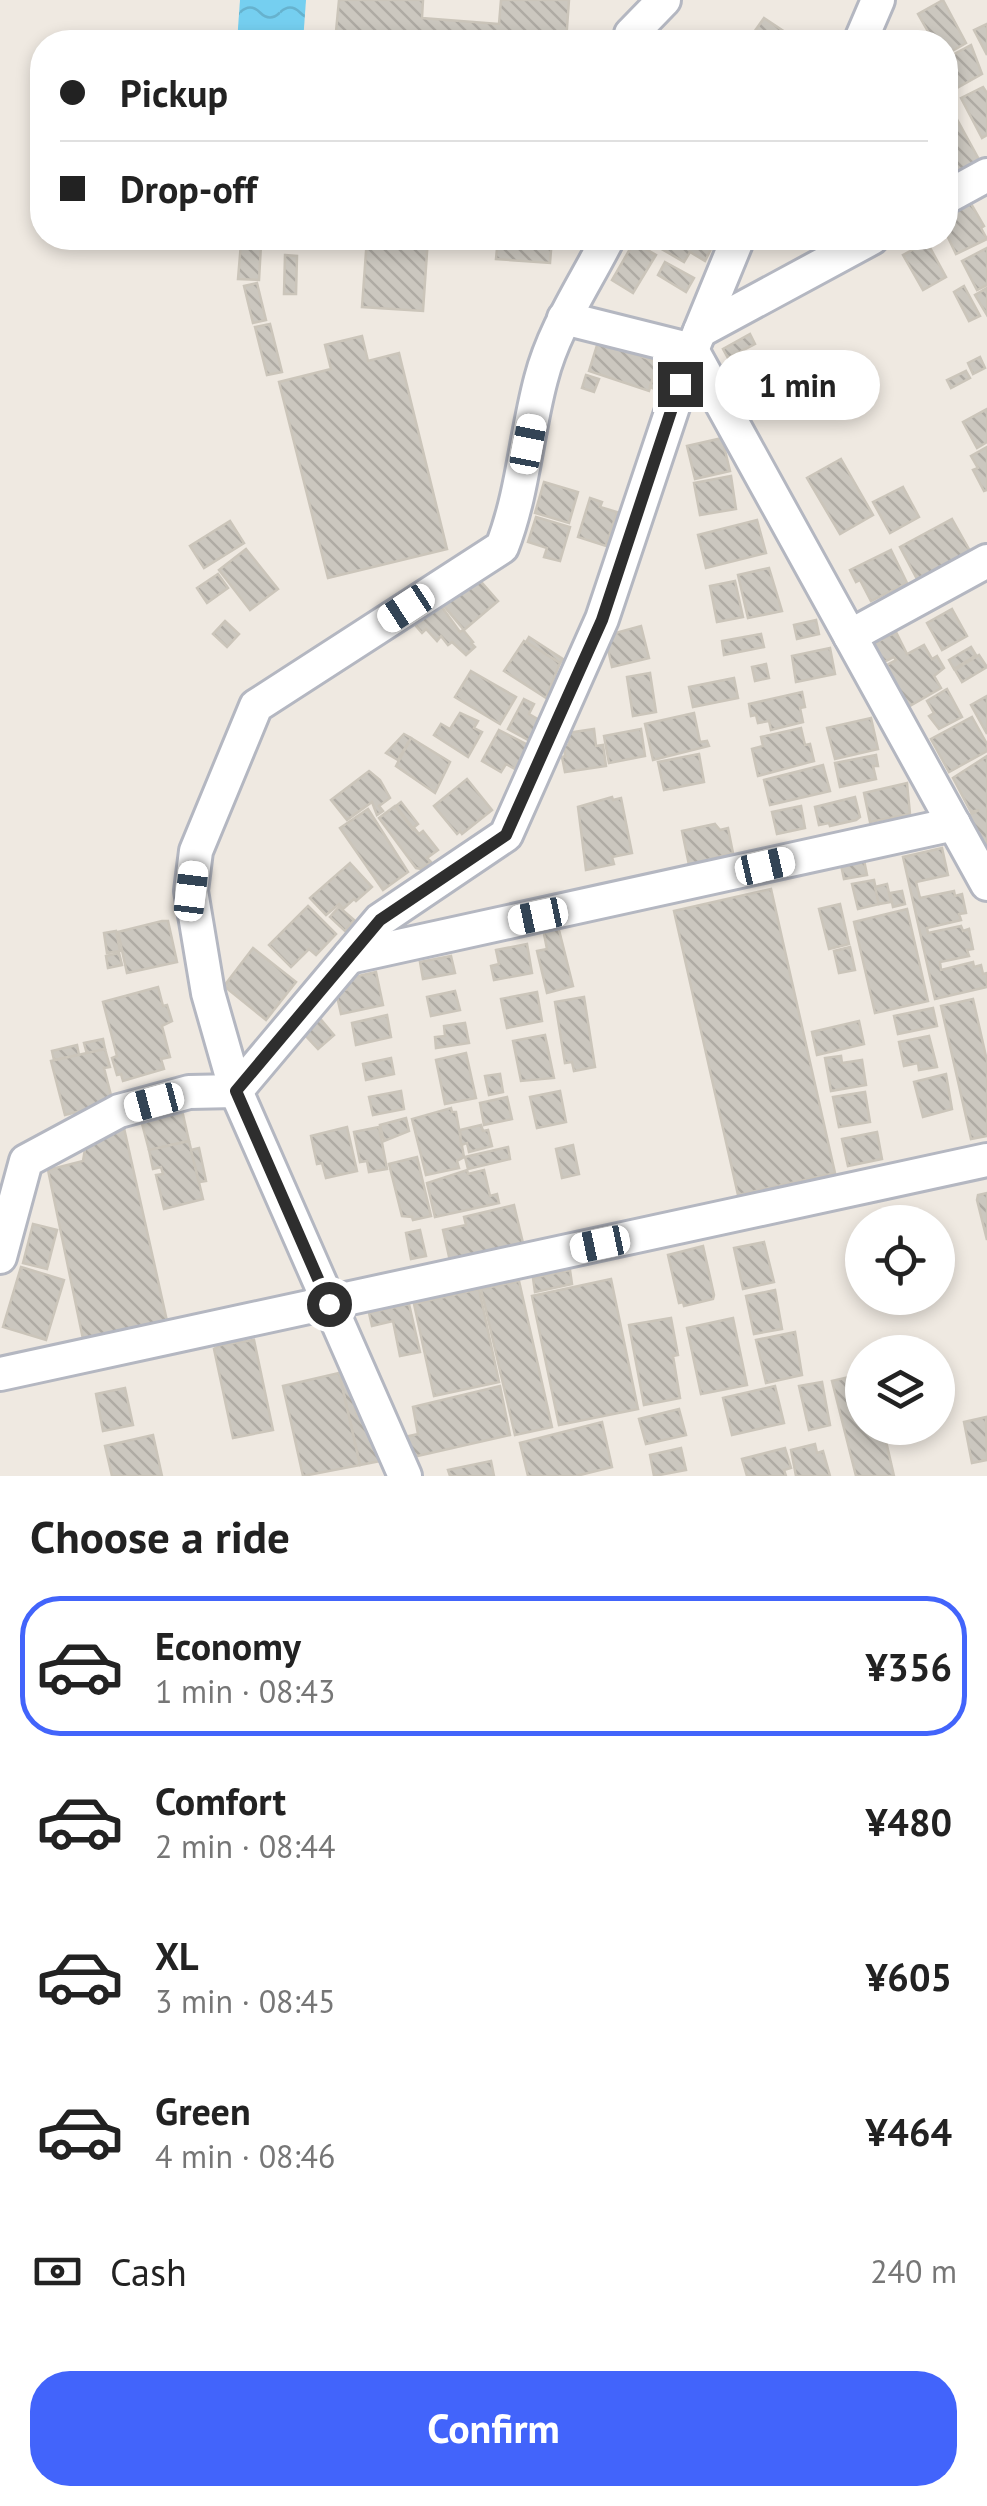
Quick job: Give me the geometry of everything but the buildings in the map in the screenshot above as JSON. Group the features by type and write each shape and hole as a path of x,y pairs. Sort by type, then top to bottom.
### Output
{"street":[{"path":"635,30 664,0"},
{"path":"865,30 878,0"},
{"path":"958,191 987,175"},
{"path":"405,1476 236,1091 208,992 191,891 196,851 256,706 502,547 515,513 541,376 564,318 601,250"},
{"path":"0,1257 26,1161 120,1112 189,1092 236,1091 380,920 506,835 602,620 696,340 733,250"},
{"path":"564,318 696,340 851,250"},
{"path":"696,340 850,636 987,884"},
{"path":"850,636 985,567"},
{"path":"349,957 954,824"},
{"path":"0,1374 987,1160"}],"water":[{"path":"240,0 306,0 304,30 238,30"}],"route":[{"path":"329,1304 236,1091 380,920 506,835 602,620 680,384"}]}
